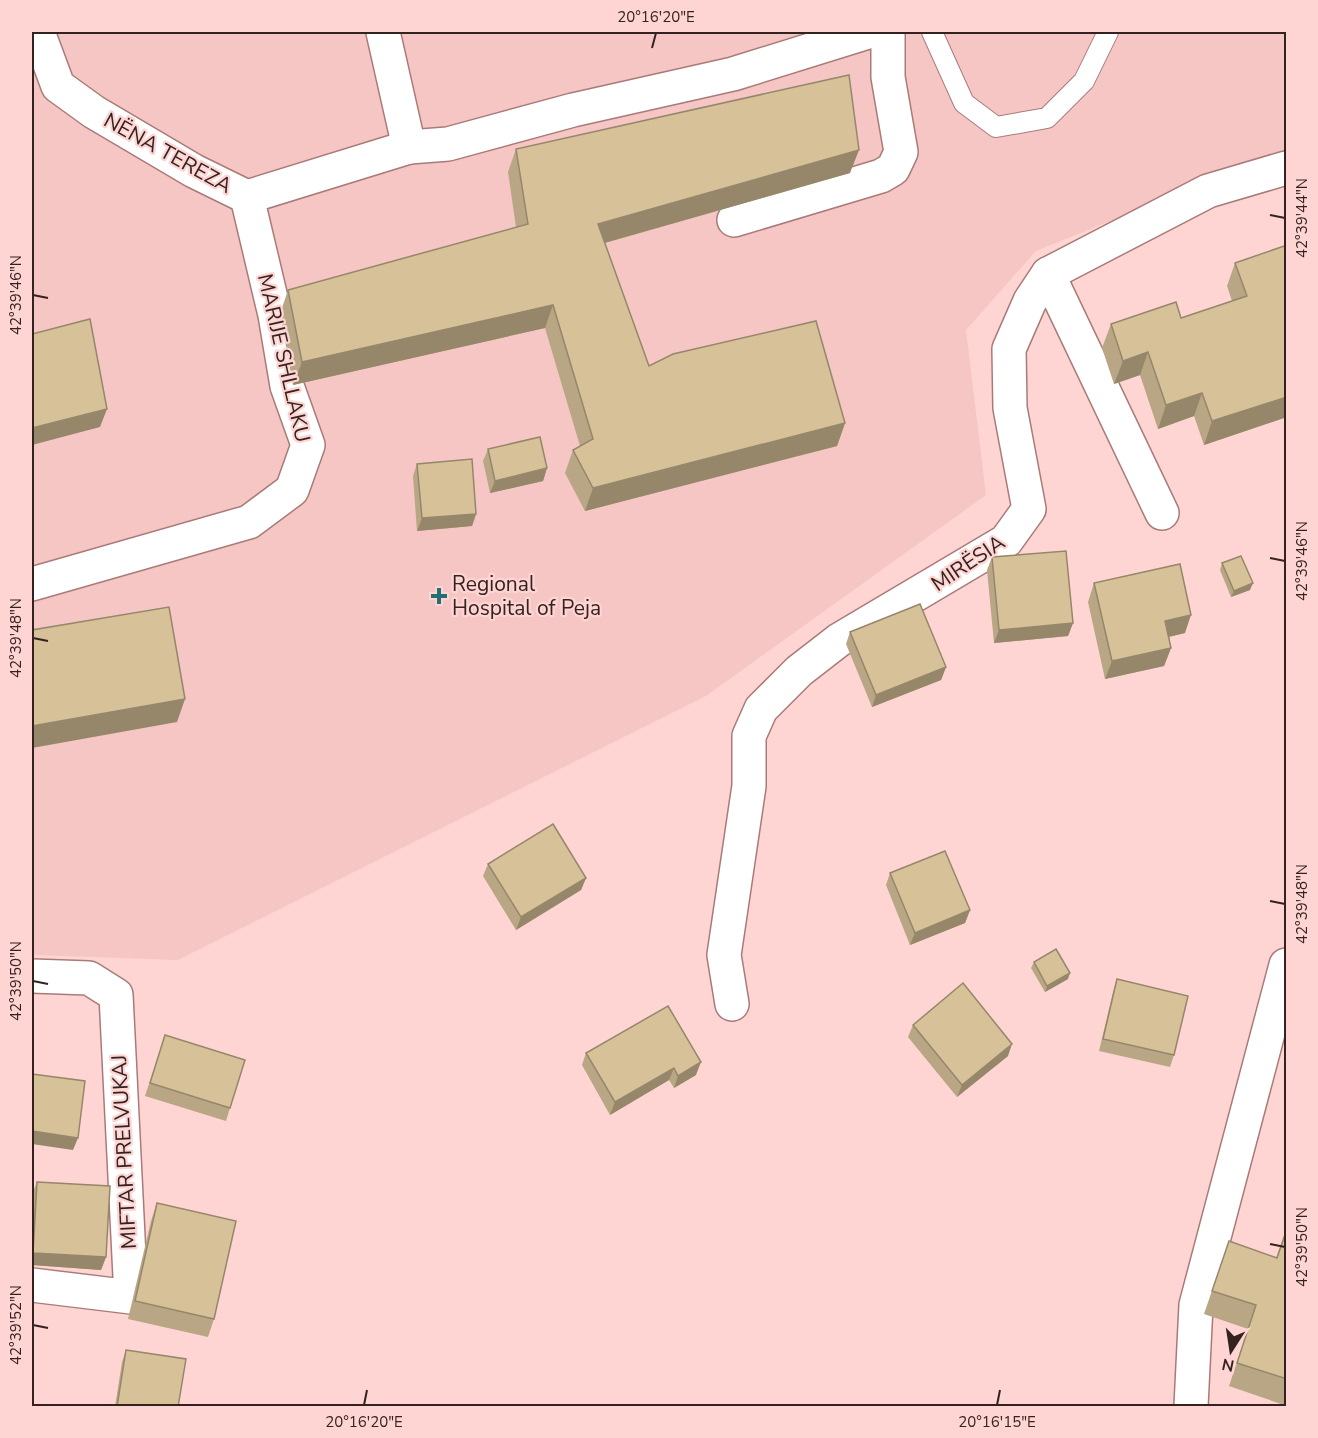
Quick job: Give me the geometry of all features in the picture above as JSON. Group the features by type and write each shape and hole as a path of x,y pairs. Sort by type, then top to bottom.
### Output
{"street":[{"name":"NËNA TEREZA","path":"38,32 58,86 94,112 194,171 247,197 409,147 448,144 573,110 733,74 868,32"},
{"path":"383,32 409,147"},
{"path":"734,220 881,176 893,169 901,152 888,77 888,32"},
{"name":"MIRËSIA","path":"732,1004 724,955 747,796 749,736 761,709 799,671 839,640 1006,542 1029,509 1010,408 1009,349 1030,301 1048,274 1208,191 1287,168"},
{"name":"MARIJE SHLLAKU","path":"32,584 249,522 292,490 308,445 287,386 275,315 247,197"},
{"path":"1048,274 1162,513"},
{"path":"1191,1407 1196,1305 1287,965"},
{"name":"MIFTAR PRELVUKAJ","path":"32,976 89,978 116,995 131,1297 32,1285"}],"lane":[{"path":"932,32 964,103 996,127 1047,118 1084,81 1108,32"}],"shaded area":[{"name":"Regional Hospital of Peja","path":"32,32 1286,32 1286,150 1036,251 966,330 986,495 706,696 178,960 32,955"}],"building":[{"path":"849,75 859,150 598,224 649,366 673,354 816,321 845,423 593,488 573,450 593,439 553,305 302,362 288,290 528,224 516,149"},
{"path":"1287,245 1287,397 1212,421 1202,393 1166,405 1148,352 1123,361 1111,324 1176,302 1181,318 1247,296 1235,263"},
{"path":"90,319 107,409 32,428 32,334"},
{"path":"540,437 547,468 495,481 488,449"},
{"path":"472,459 476,514 422,518 417,464"},
{"path":"1066,551 1073,623 999,630 992,557"},
{"path":"1241,556 1253,583 1234,591 1222,563"},
{"path":"1180,564 1191,615 1165,621 1171,648 1112,661 1094,583"},
{"path":"920,604 946,667 876,695 850,632"},
{"path":"169,607 185,699 32,726 32,630"},
{"path":"553,824 586,878 521,917 488,864"},
{"path":"945,851 970,910 915,933 890,873"},
{"path":"1056,949 1070,973 1047,986 1034,962"},
{"path":"1117,979 1188,996 1174,1055 1103,1039"},
{"path":"963,983 1012,1044 962,1085 913,1025"},
{"path":"668,1006 701,1062 678,1076 674,1068 615,1102 586,1053"},
{"path":"165,1035 245,1060 230,1108 150,1083"},
{"path":"32,1074 85,1081 78,1138 32,1131"},
{"path":"37,1182 110,1186 106,1257 33,1253"},
{"path":"157,1203 236,1221 214,1319 135,1301"},
{"path":"1287,1229 1287,1379 1237,1363 1256,1305 1212,1291 1229,1241 1277,1258"},
{"path":"126,1350 186,1359 178,1407 117,1407"}],"place":[{"name":"Regional Hospital of Peja","path":"439,596"}]}
